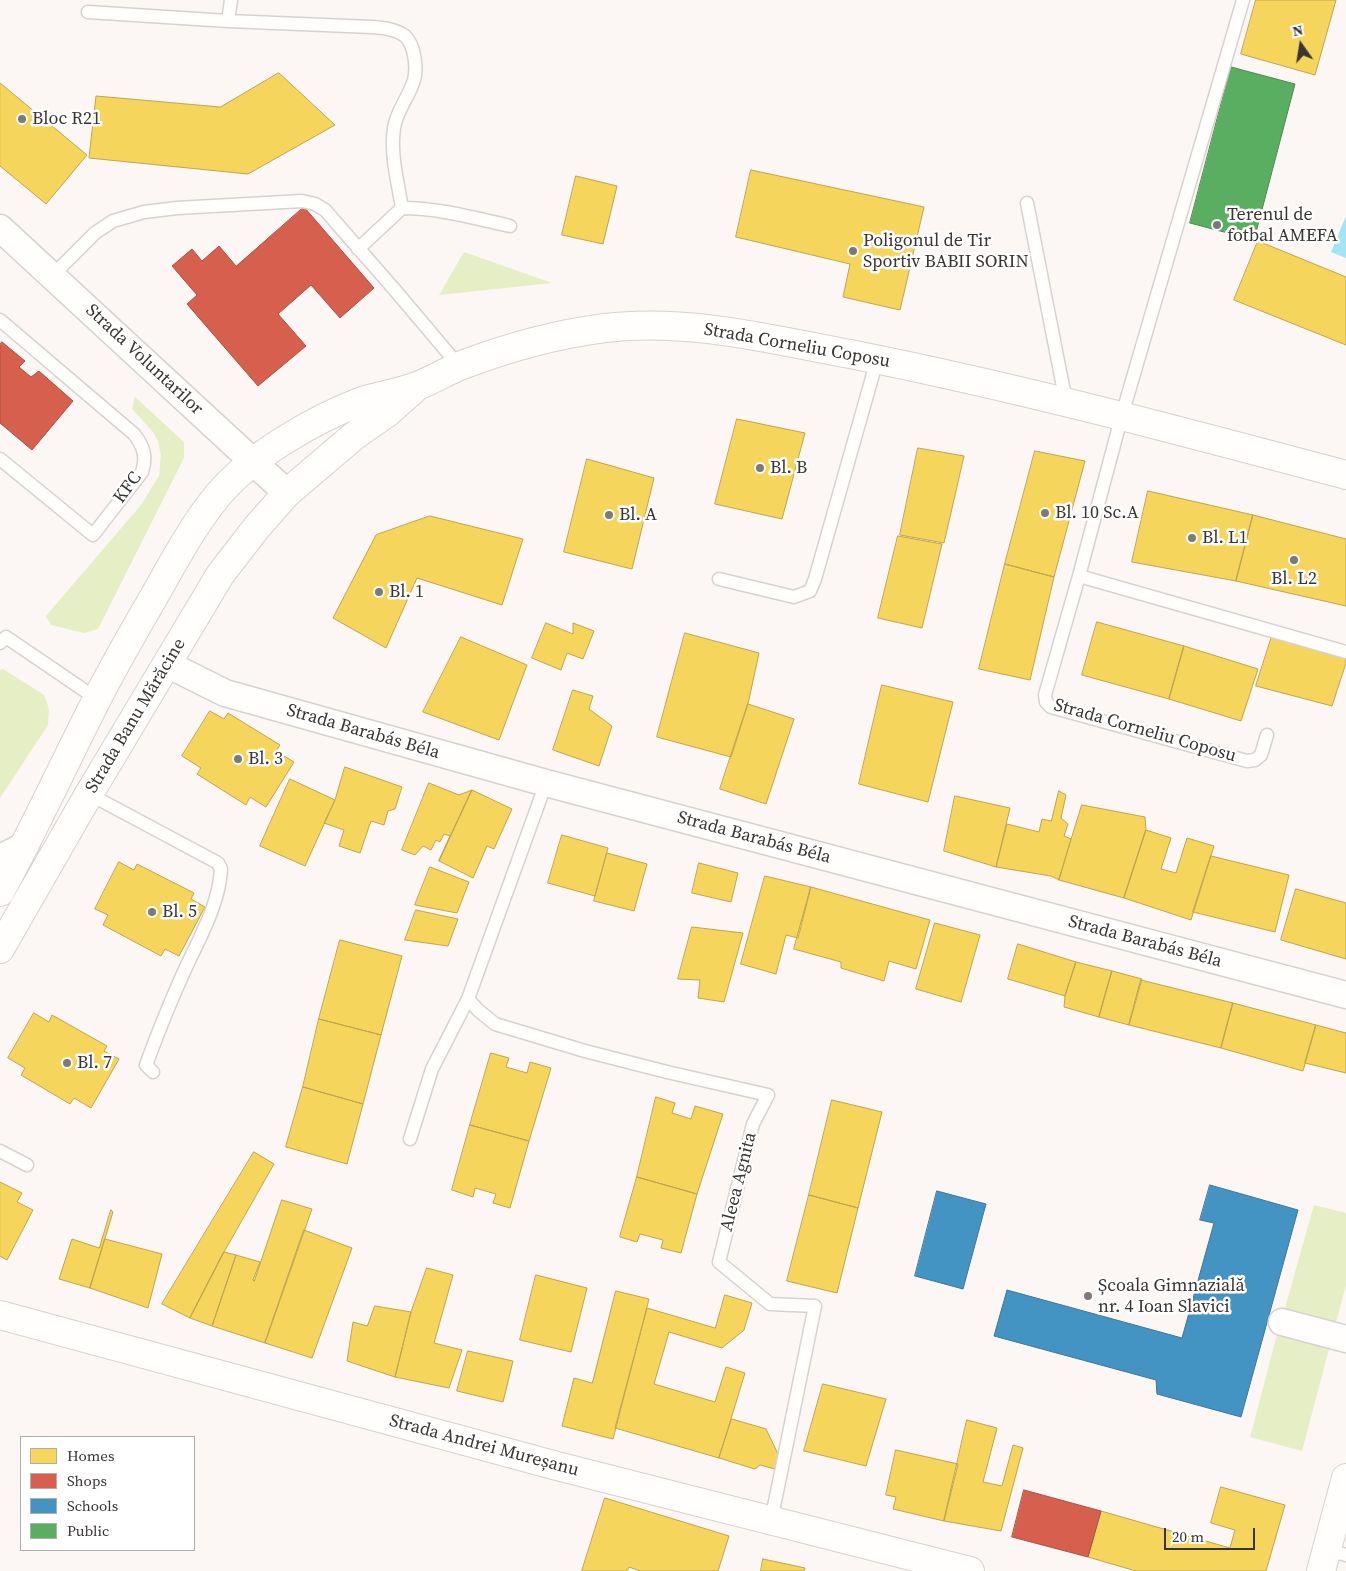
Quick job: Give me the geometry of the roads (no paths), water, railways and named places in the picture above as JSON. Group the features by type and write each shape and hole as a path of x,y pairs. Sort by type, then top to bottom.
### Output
{"main road":[{"name":"Strada Corneliu Coposu","path":"253,462 310,424 339,410 366,400 416,387 459,366 508,349 606,328 656,326 717,328 877,360 1122,415 1346,475"},
{"name":"Strada Corneliu Coposu","path":"287,493 354,436 387,413 416,387"},
{"name":"Strada Banu Mărăcine","path":"0,892 26,844 97,700 186,542 220,494 253,462"},
{"name":"Strada Banu Mărăcine","path":"0,949 89,794 220,575 287,493"},
{"name":"Strada Andrei Mureșanu","path":"0,1315 547,1464 970,1571"},
{"path":"1332,1559 1346,1478"}],"street":[{"name":"Strada Voluntarilor","path":"0,228 287,493"},
{"name":"Strada Barabás Béla","path":"167,664 225,693 546,783 1346,995"},
{"path":"0,858 26,844"},
{"path":"1282,1322 1346,1339"}],"lane":[{"path":"228,22 231,0"},
{"path":"1122,415 1243,0"},
{"path":"88,12 228,22 372,27 393,30 406,36 413,51 416,65 414,81 397,117 394,129 395,160 402,208"},
{"path":"53,275 95,233 113,221 144,212 177,208 302,201 315,204 325,210 459,366"},
{"path":"1027,203 1066,402"},
{"path":"358,249 402,208 448,211 510,226"},
{"name":"KFC","path":"0,320 134,434 145,452 146,462 142,472 93,535 0,459"},
{"path":"719,579 794,597 810,591 877,360"},
{"name":"Strada Corneliu Coposu","path":"1122,415 1080,576 1045,695 1046,702 1051,707 1247,761 1256,760 1261,754 1267,734"},
{"path":"1080,576 1346,652"},
{"path":"0,643 6,637 97,700"},
{"path":"410,1140 432,1068 468,999 546,783"},
{"path":"89,794 218,863 221,869 216,898 209,918 178,984 146,1065 153,1072"},
{"name":"Aleea Agnita","path":"468,999 495,1024 649,1067 768,1095 753,1124 719,1262 770,1304 815,1306 771,1521"},
{"path":"0,1151 28,1166"}],"water":[{"path":"1346,216 1346,258 1331,252"}],"place":[{"name":"Bloc R21","path":"22,119"},
{"name":"Terenul de fotbal AMEFA","path":"1217,225"},
{"name":"Poligonul de Tir Sportiv BABII SORIN","path":"853,251"},
{"name":"Bl. B","path":"760,468"},
{"name":"Bl. 10 Sc.A","path":"1045,513"},
{"name":"Bl. A","path":"609,515"},
{"name":"Bl. L1","path":"1192,538"},
{"name":"Bl. L2","path":"1294,560"},
{"name":"Bl. 1","path":"379,592"},
{"name":"Bl. 3","path":"238,759"},
{"name":"Bl. 5","path":"152,912"},
{"name":"Bl. 7","path":"67,1063"},
{"name":"Școala Gimnazială nr. 4 Ioan Slavici","path":"1088,1296"}]}
